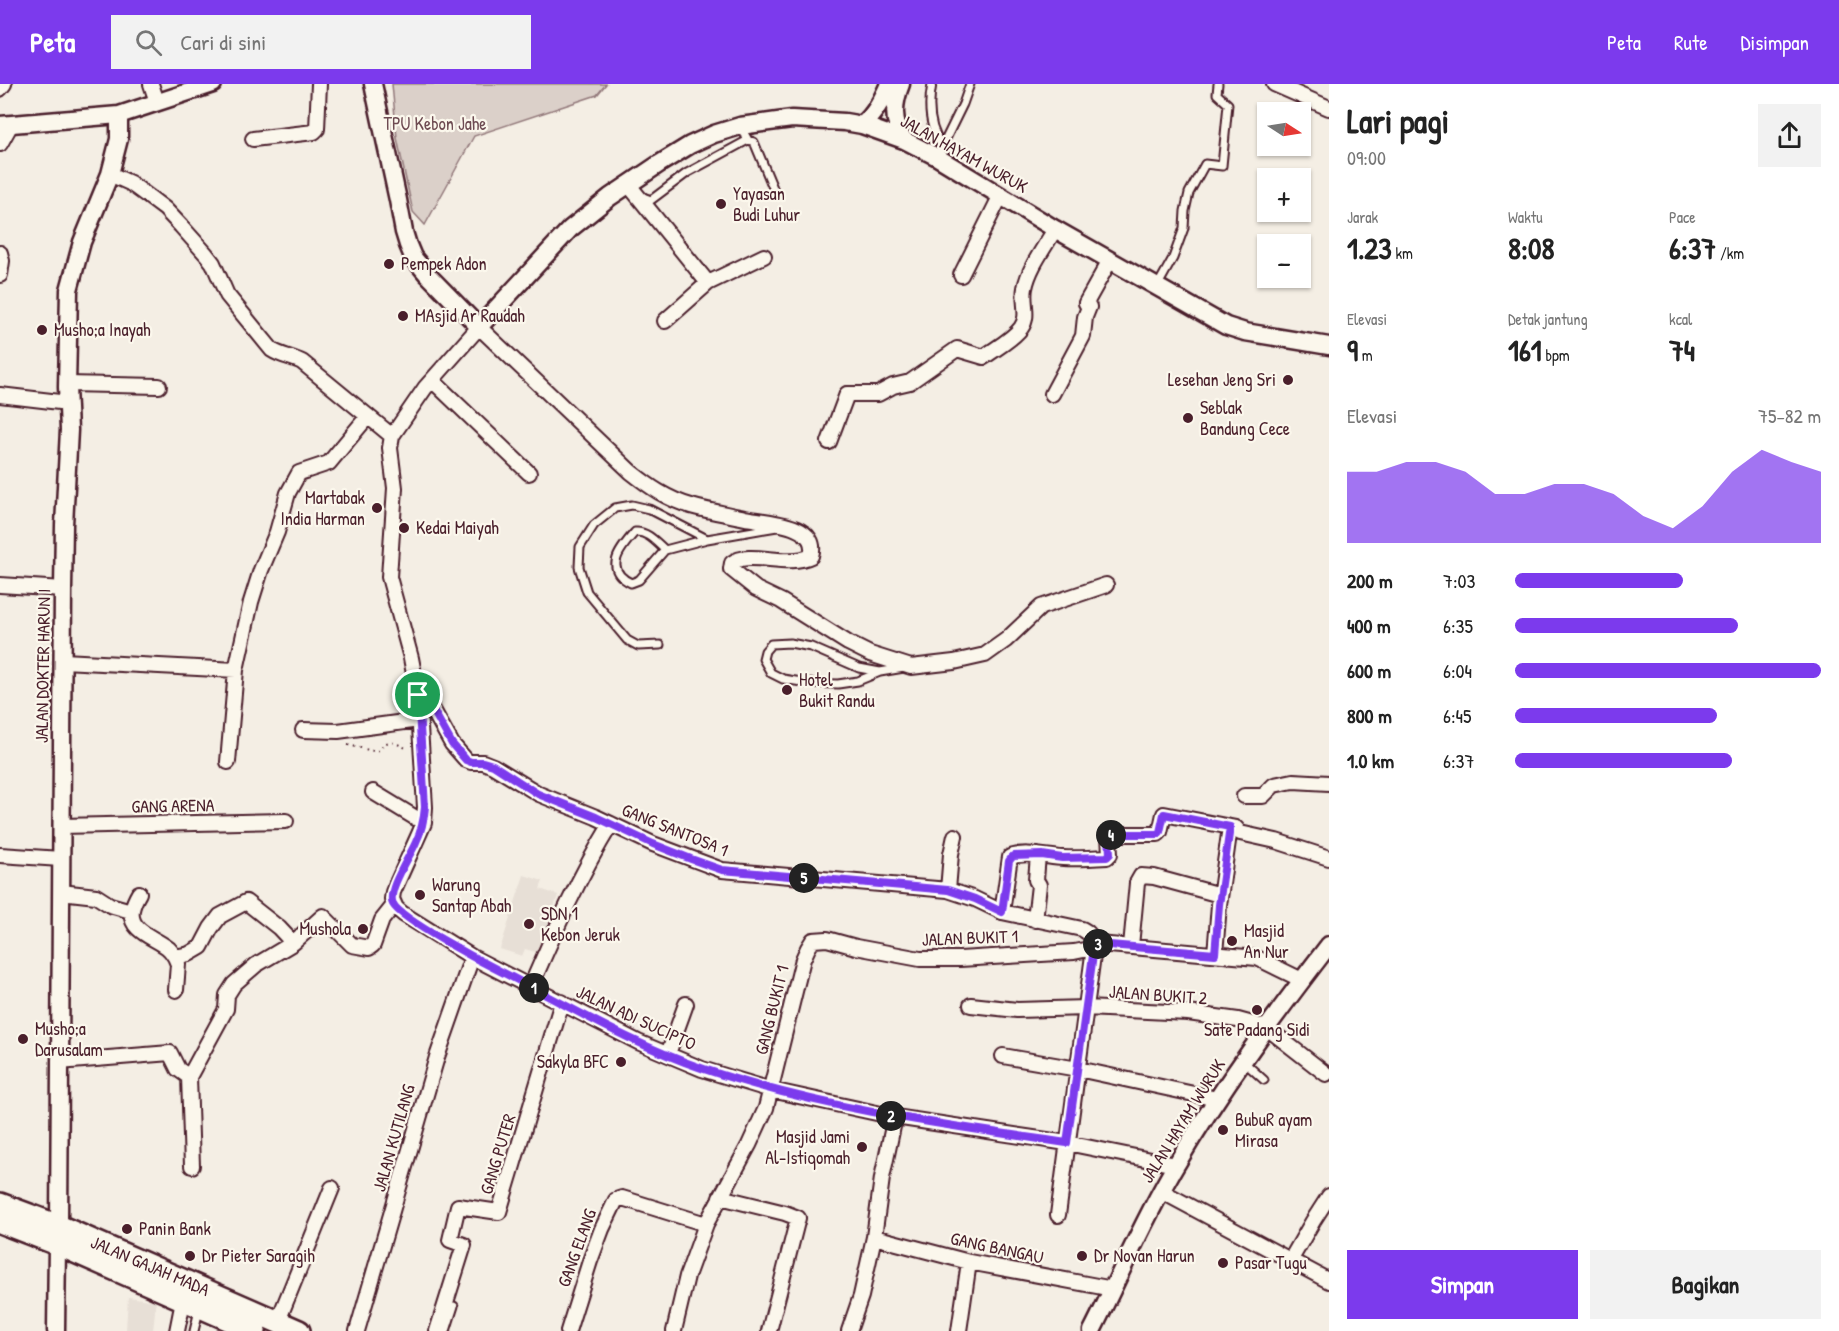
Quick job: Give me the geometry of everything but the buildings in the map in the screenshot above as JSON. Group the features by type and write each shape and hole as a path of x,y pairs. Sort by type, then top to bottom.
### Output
{"main road":[{"name":"JALAN GAJAH MADA","path":"0,1204 58,1235 204,1304 278,1321 299,1331"},
{"name":"JALAN GAJAH MADA","path":"0,1222 58,1235 204,1304 255,1331"}],"street":[{"path":"0,89 4,84"},
{"path":"151,84 157,102"},
{"path":"0,144 5,125 119,115 213,84"},
{"path":"253,139 314,132 317,129 319,84"},
{"path":"374,84 404,232 410,251 427,274 479,327 631,472 654,490 665,497 692,507 785,524 800,531 811,540 813,549 811,556 802,561 737,559 732,563 731,569 756,589 781,601 848,643 870,654 911,667 954,662 985,655 1041,607 1106,585"},
{"path":"862,125 878,107 889,84"},
{"path":"901,84 894,106 898,131 904,140"},
{"path":"1274,84 1329,108"},
{"name":"JALAN DOKTER HARUN I","path":"56,1331 63,589 69,430 68,322 71,282 82,242 110,174 119,139 119,115"},
{"name":"JALAN HAYAM WURUK","path":"479,327 570,229 631,182 690,145 714,134 744,133 792,119 862,125 940,152 1055,229 1216,321 1235,329 1329,346"},
{"path":"110,174 130,183 165,208 213,263 227,295 272,350 302,362 392,435"},
{"path":"631,182 708,284"},
{"path":"961,275 1001,195"},
{"path":"829,441 847,394 878,394 893,386 910,382 957,349 984,357 1012,337 1025,321 1025,287 1055,229"},
{"path":"0,253 2,261 0,275"},
{"path":"665,321 708,284 764,256"},
{"path":"1052,394 1083,336 1085,317 1089,307 1086,303 1110,260"},
{"path":"192,1166 189,1077 226,1009 227,995 234,984 256,965 293,943 323,916 352,945 369,948 373,945 382,920 394,905 392,899 396,883 417,842 425,807 418,695 411,658 389,577 395,488 390,448 392,435 432,380 479,327"},
{"path":"432,380 529,473"},
{"path":"67,384 159,386"},
{"path":"0,395 68,403"},
{"path":"228,762 236,669 251,602 277,532 288,493 298,472 329,463 368,416"},
{"path":"0,585 63,589"},
{"path":"63,661 236,669"},
{"name":"GANG SANTOSA 1","path":"418,695 428,701 452,744 466,760 493,765 538,794 653,844 722,870 948,890 975,899 1002,912 1082,929 1087,932 1096,946"},
{"path":"303,730 338,731 419,720"},
{"path":"1244,796 1263,796 1274,785 1293,781 1329,783"},
{"path":"373,792 423,823"},
{"path":"1002,912 1010,857 1038,855 1062,858 1107,857 1110,854 1109,836 1112,834 1158,834 1164,814 1236,828 1240,833 1276,841 1329,858"},
{"name":"GANG ARENA","path":"61,826 286,821"},
{"path":"531,986 568,902 611,824"},
{"path":"1215,954 1220,895 1230,827"},
{"path":"948,890 955,836"},
{"path":"0,855 61,859"},
{"path":"1035,920 1040,885 1036,880 1038,855"},
{"path":"1131,946 1137,882 1140,876 1154,877 1220,895"},
{"path":"61,892 96,896 110,905 132,911"},
{"path":"139,893 132,911 132,918 137,927 152,939 169,948 175,957 178,964 176,990"},
{"path":"175,957 189,954 201,947 220,916 246,902 279,928 293,943"},
{"name":"JALAN ADI SUCIPTO","path":"394,905 404,914 472,957 638,1042 702,1069 771,1090 895,1117 1067,1143 1175,1165"},
{"name":"JALAN BUKIT 1","path":"813,940 827,939 920,959 960,959 1074,952 1096,946 1131,946 1257,958 1302,980"},
{"name":"GANG BUKIT 1","path":"674,1331 687,1276 706,1224 749,1145 766,1108 803,959 813,940"},
{"name":"JALAN HAYAM WURUK","path":"1092,1331 1175,1165 1217,1099 1329,945"},
{"path":"1058,1215 1096,946"},
{"name":"JALAN KUTILANG","path":"357,1331 437,1057 472,957"},
{"name":"GANG PUTER","path":"437,1331 464,1245 450,1240 458,1206 499,1212 562,1002"},
{"path":"668,1054 686,1004"},
{"name":"JALAN BUKIT 2","path":"971,1005 1017,1010 1086,1008 1188,1013 1238,1020 1267,1028 1326,1074"},
{"path":"59,1062 167,1053 172,1056 178,1068 189,1077"},
{"path":"1003,1056 1078,1069 1217,1099"},
{"path":"849,1331 861,1296 874,1237 882,1178 895,1117"},
{"path":"278,1321 332,1188"},
{"path":"1161,1191 1329,1281"},
{"path":"1290,1261 1329,1196"},
{"path":"720,1197 798,1218 769,1331"},
{"name":"GANG ELANG","path":"568,1331 590,1261 616,1200 622,1198 706,1224"},
{"name":"GANG BANGAU","path":"874,1237 969,1262 1113,1289"},
{"path":"959,1331 969,1262"},
{"path":"177,1331 204,1304"}],"lane":[{"path":"932,84 930,116 940,152"},
{"path":"940,152 970,84"},
{"path":"1156,288 1173,258 1184,228 1189,193 1205,164 1222,166 1228,104 1217,94 1218,84"},
{"path":"631,182 644,198 651,200 744,133 754,142 776,195"},
{"path":"660,645 638,646 627,640 587,592 579,567 580,547 594,525 615,508 632,506 650,509 707,539"},
{"path":"665,550 648,535 635,532 617,552 616,567 622,579 631,583 639,580 665,550 707,539 785,524"},
{"path":"880,672 859,668 810,647 790,643 771,644 765,651 763,659 771,673 783,679 808,683 838,684 858,681 880,672 911,667"},
{"path":"1244,1062 1264,1080"},
{"path":"194,1331 204,1304"},
{"path":"446,1331 454,1306"}],"path":[{"path":"348,745 374,751 389,742 422,754"}],"shaded area":[{"name":"SDN 1 Kebon Jeruk","path":"524,875 543,881 540,889 558,895 539,953 525,949 522,956 500,949"},
{"path":"128,1297 156,1301 153,1331 126,1330"}],"green space":[{"name":"TPU Kebon Jahe","path":"392,84 606,84 597,95 474,136 425,225 413,212 397,138"}],"place":[{"name":"Yayasan Budi Luhur","path":"721,204"},
{"name":"Pempek Adon","path":"389,264"},
{"name":"MAsjid Ar Raudah","path":"403,316"},
{"name":"Musho;a Inayah","path":"42,330"},
{"name":"Lesehan Jeng Sri","path":"1288,380"},
{"name":"Seblak Bandung Cece","path":"1188,418"},
{"name":"Martabak India Harman","path":"377,508"},
{"name":"Kedai Maiyah","path":"404,528"},
{"name":"Hotel Bukit Randu","path":"787,690"},
{"name":"Warung Santap Abah","path":"420,895"},
{"name":"SDN 1 Kebon Jeruk","path":"529,924"},
{"name":"Mushola","path":"363,929"},
{"name":"Masjid An Nur","path":"1232,941"},
{"name":"Sate Padang Sidi","path":"1257,1010"},
{"name":"Musho;a Darusalam","path":"23,1039"},
{"name":"Sakyla BFC","path":"621,1062"},
{"name":"BubuR ayam Mirasa","path":"1223,1130"},
{"name":"Masjid Jami Al-Istiqomah","path":"862,1147"},
{"name":"Panin Bank","path":"127,1229"},
{"name":"Dr Pieter Saragih","path":"190,1256"},
{"name":"Dr Novan Harun","path":"1082,1256"},
{"name":"Pasar Tugu","path":"1223,1263"}],"route":[{"path":"418,695 428,701 452,744 466,760 493,765 538,794 596,817 653,844 722,870 948,890 975,899 1002,912 1010,857 1042,855 1062,858 1107,857 1110,854 1109,836 1112,834 1158,834 1164,814 1230,827 1215,954 1098,944 1094,948 1067,1143 895,1117 771,1090 702,1069 638,1042 472,957 396,908 392,899 396,883 417,842 425,807 418,695"}]}
